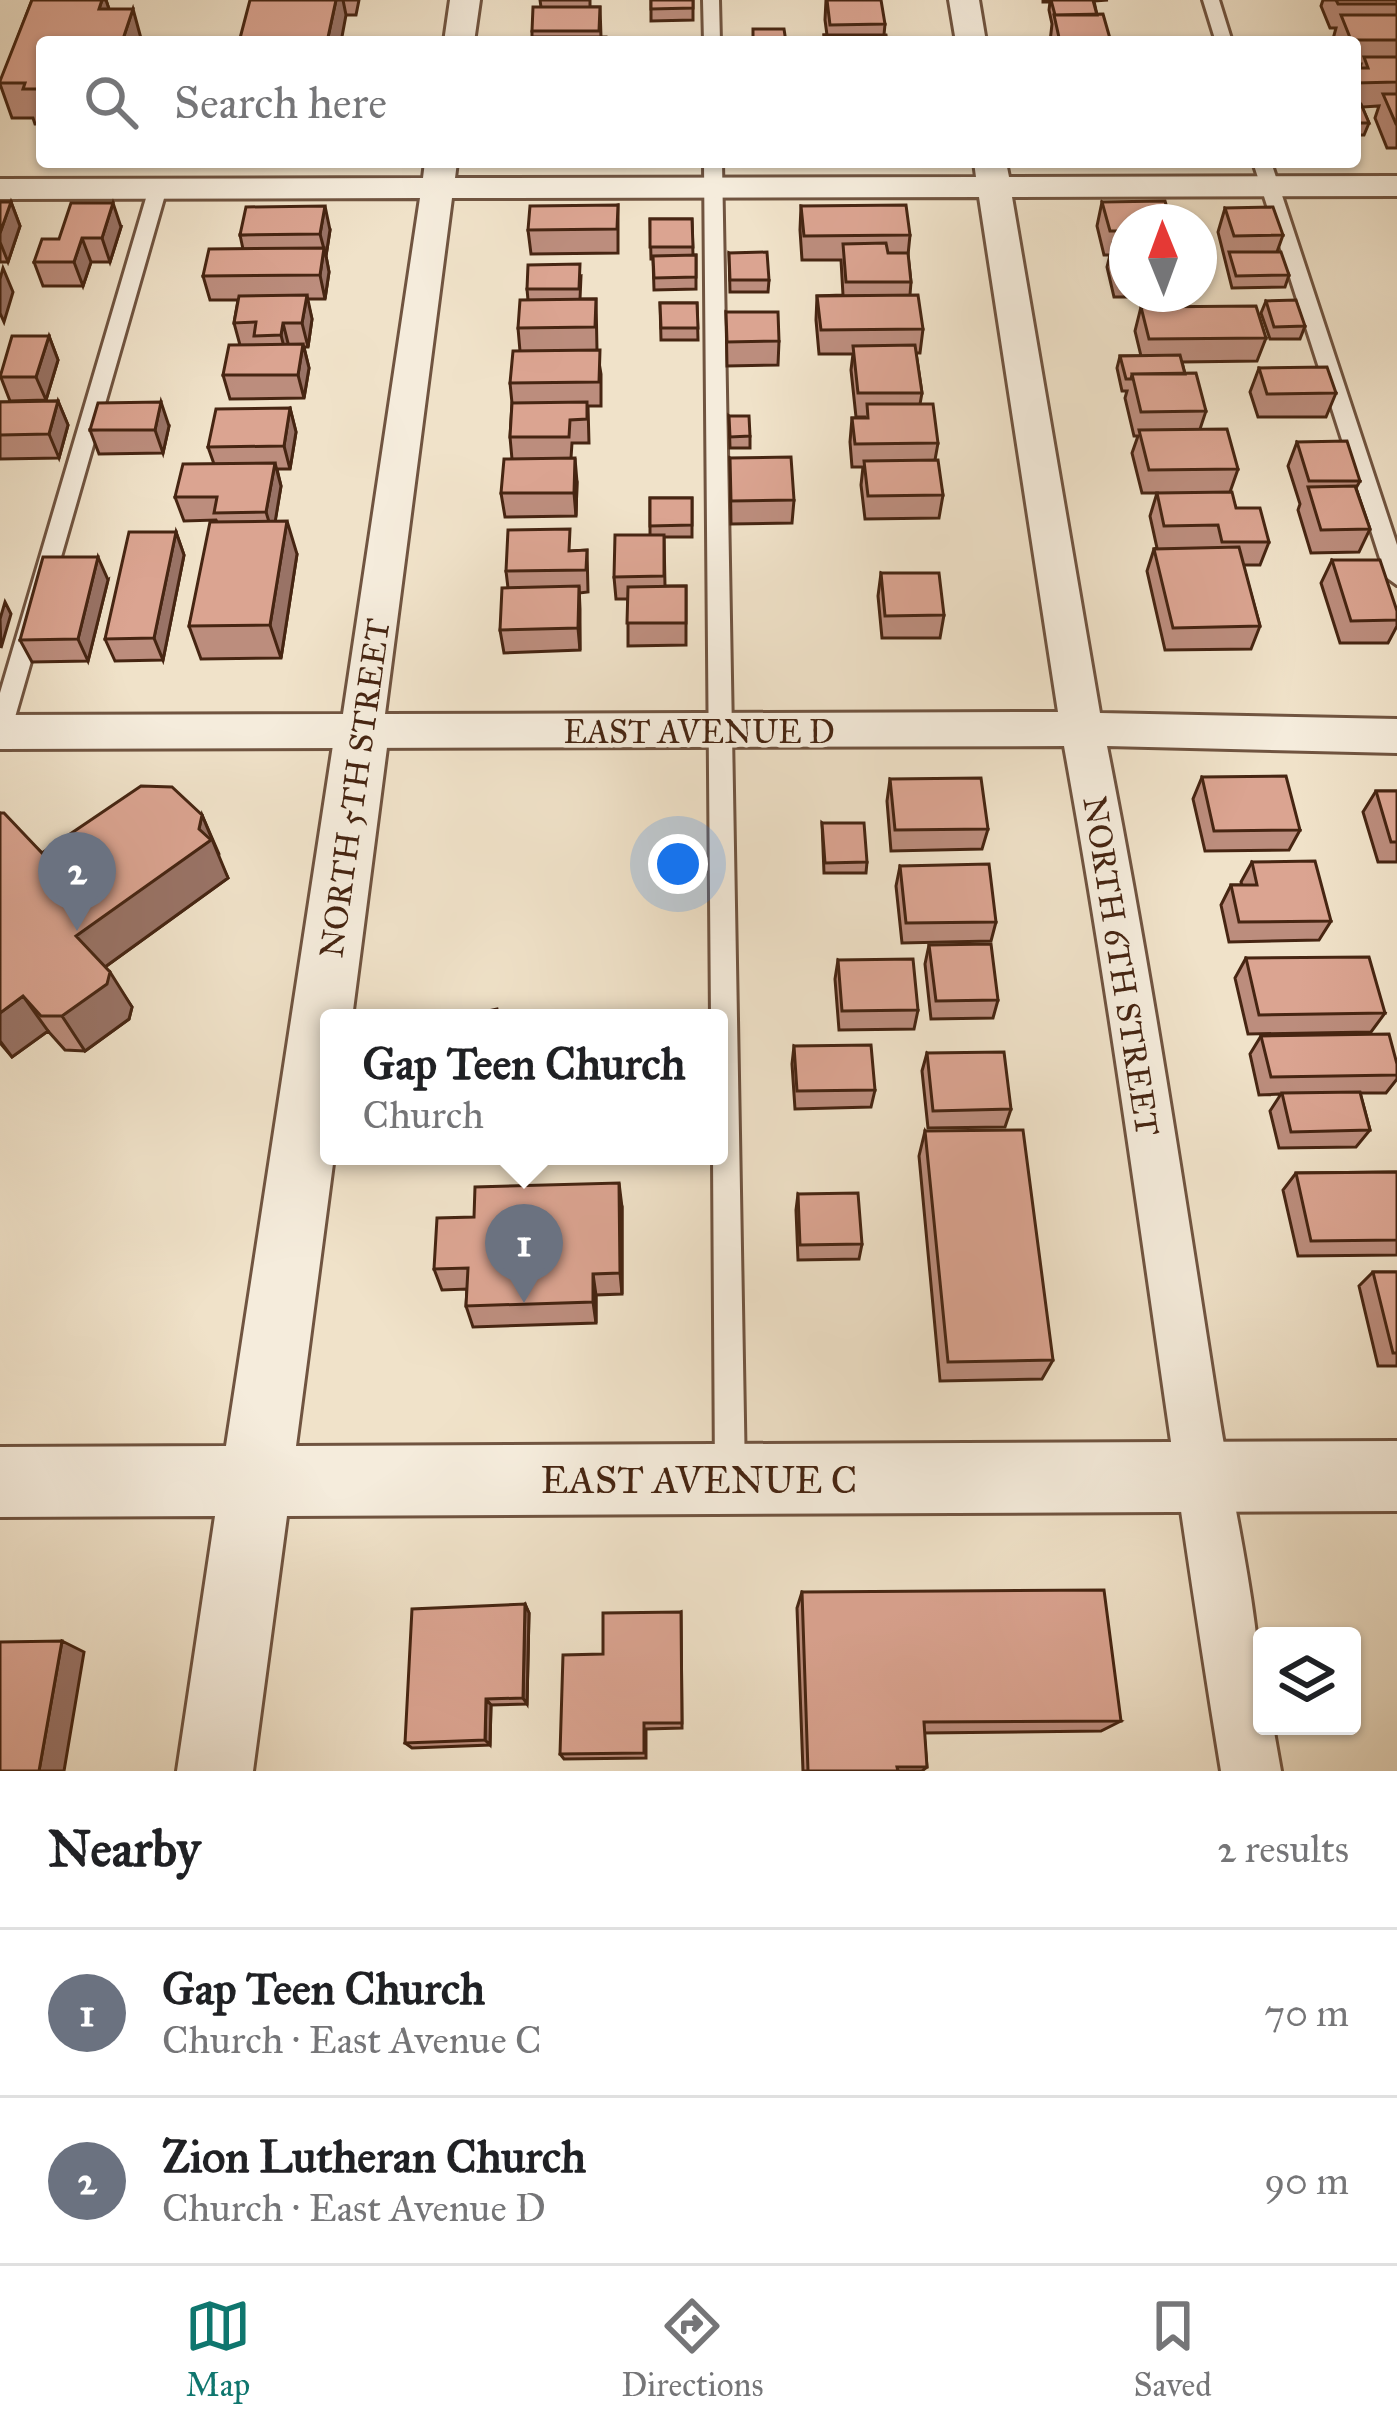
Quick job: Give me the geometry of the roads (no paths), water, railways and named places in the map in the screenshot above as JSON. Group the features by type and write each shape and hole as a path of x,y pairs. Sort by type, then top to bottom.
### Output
{"street":[{"path":"460,36 464,0"},
{"path":"964,0 969,36"},
{"path":"0,189 158,188 440,175 713,174 1266,174 1397,186"},
{"name":"NORTH 6TH STREET","path":"992,174 1082,730 1124,950 1200,1475 1251,1771"},
{"name":"NORTH 5TH STREET","path":"323,1009 440,175"},
{"name":"EAST AVENUE D","path":"0,732 1082,730 1397,736"},
{"name":"NORTH 5TH STREET","path":"214,1771 320,1032"},
{"name":"EAST AVENUE C","path":"0,1483 1397,1476"}],"lane":[{"path":"711,0 712,36"},
{"path":"1211,0 1223,36"},
{"path":"713,174 724,1009"},
{"path":"1266,174 1397,577"},
{"path":"0,732 158,188"},
{"path":"726,1165 730,1479"}],"place":[{"name":"Zion Lutheran Church","path":"77,931"},
{"name":"Gap Teen Church","path":"524,1303"}]}
